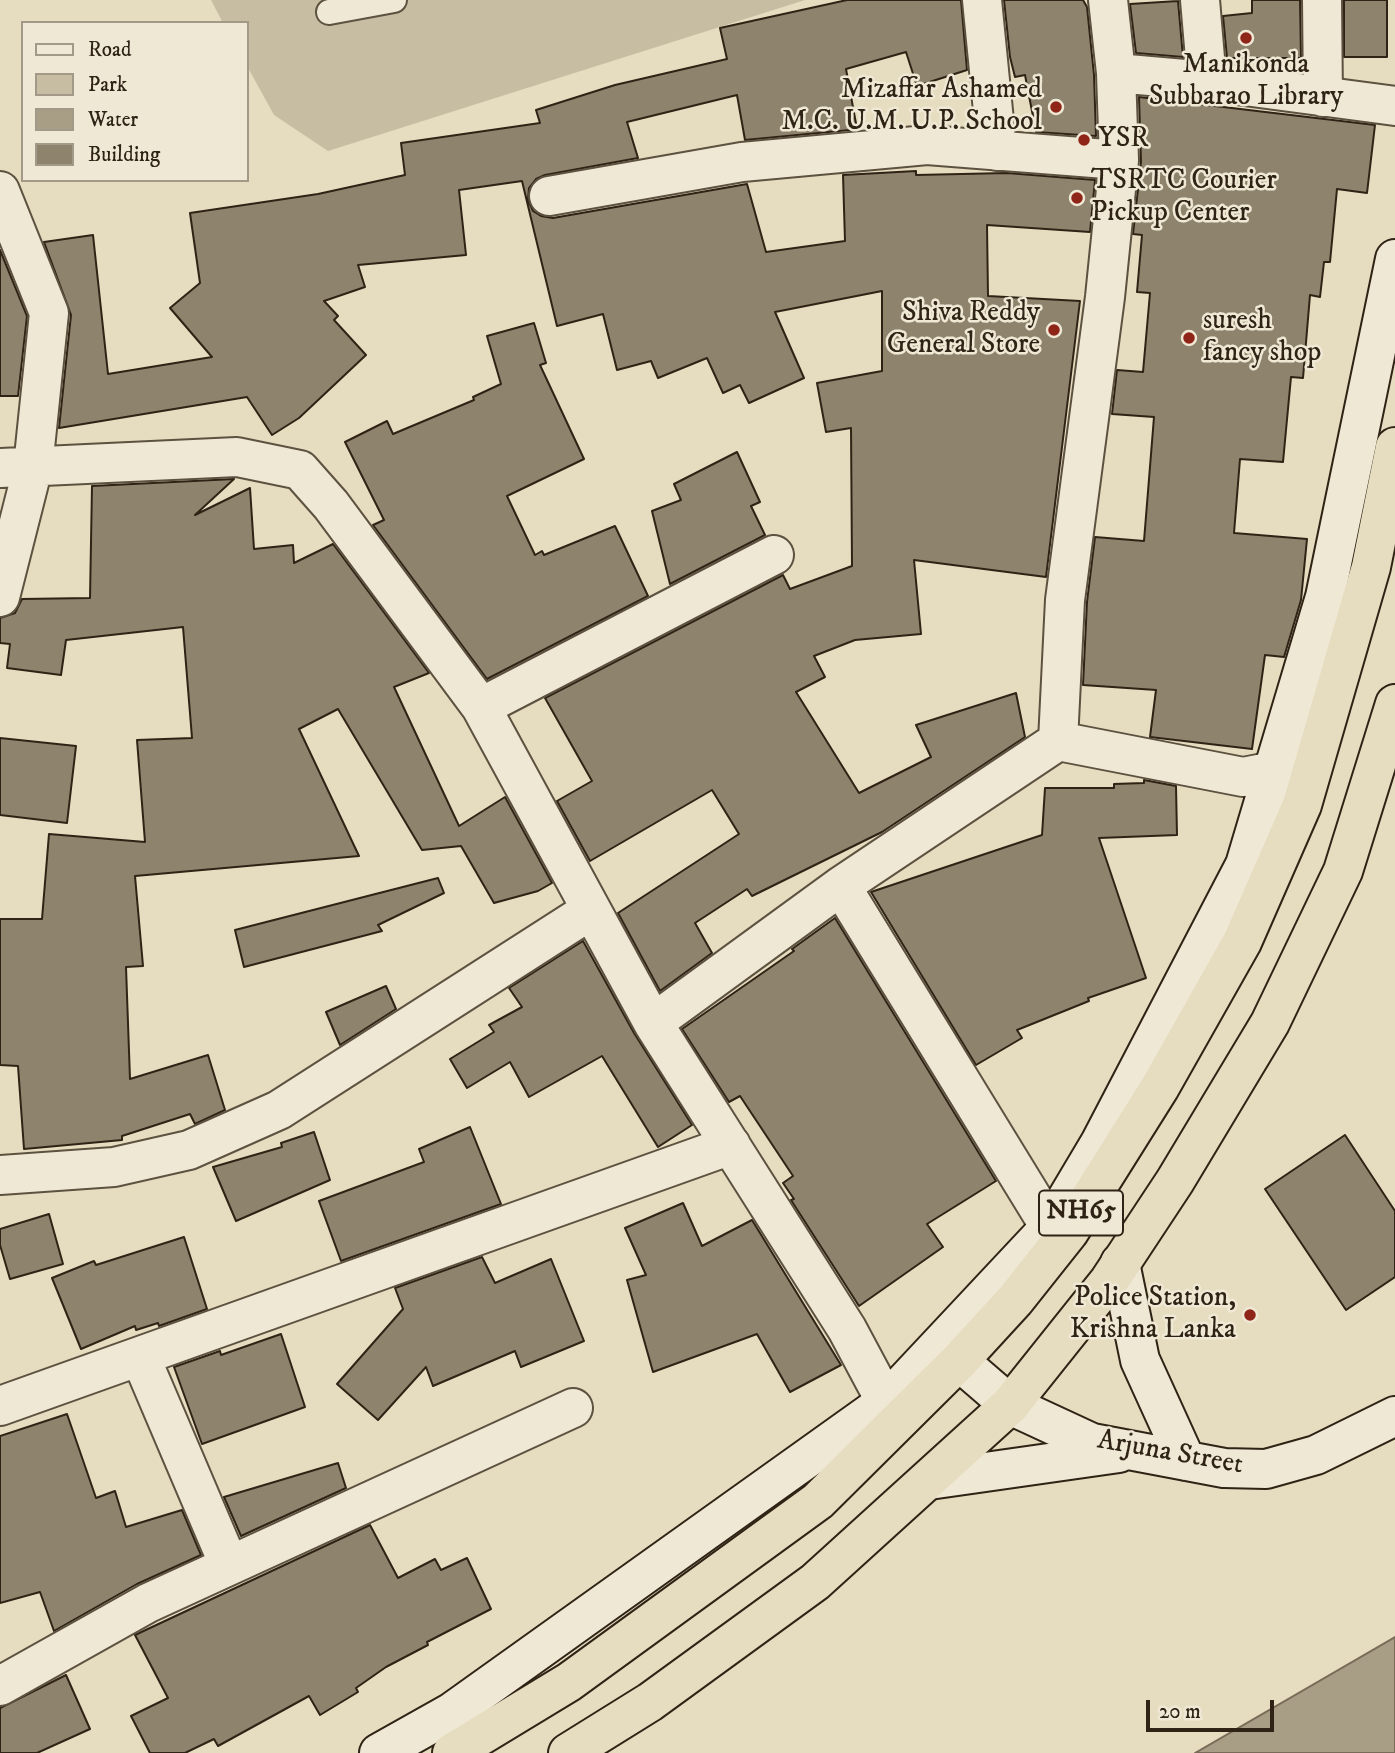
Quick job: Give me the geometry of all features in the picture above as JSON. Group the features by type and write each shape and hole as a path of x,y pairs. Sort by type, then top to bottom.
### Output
{"highway":[{"name":"NH65","path":"452,1753 569,1682 817,1501 959,1361 1015,1300 1069,1232 1160,1087 1242,942 1302,805 1371,567 1395,447"},
{"name":"NH65","path":"568,1753 649,1702 815,1582 1010,1405 1120,1263 1175,1181 1270,1023 1343,871 1395,704"}],"street":[{"path":"982,0 997,151"},
{"path":"1058,741 1065,600 1105,297 1119,160 1116,73 1108,0"},
{"path":"1200,0 1207,81"},
{"path":"1322,0 1323,97"},
{"path":"1116,73 1207,81 1395,106"},
{"path":"549,196 742,162 927,145 1119,160"},
{"path":"0,191 49,313 17,468 0,597"},
{"path":"379,1753 452,1712 886,1402 1050,1227 1100,1143 1245,865 1325,597 1395,259"},
{"path":"17,468 237,457 300,470 331,505 481,707 653,1023 847,1329 886,1402"},
{"path":"481,707 774,555"},
{"path":"653,1023 841,886 1058,741 1243,777 1274,771"},
{"path":"841,886 1050,1227"},
{"path":"0,1175 114,1167 189,1150 268,1115 591,910"},
{"path":"0,1406 731,1144"},
{"path":"1120,1263 1140,1360 1186,1461"},
{"path":"140,1356 229,1565"},
{"name":"Arjuna Street","path":"959,1361 1010,1405 1092,1443 1224,1468 1266,1469 1316,1455 1395,1416"},
{"path":"0,1686 148,1603 573,1409"},
{"path":"929,1480 1135,1451"}],"lane":[{"path":"329,12 394,0"}],"green space":[{"path":"211,0 805,0 328,151 274,115 248,68 248,21 222,21"}],"water":[{"path":"1395,1637 1395,1753 1195,1753"}],"building":[{"path":"847,0 961,0 967,70 917,86 906,52 846,69 857,129 745,140 737,95 627,122 638,158 545,175 536,179 529,188 528,200 533,211 553,218 747,184 766,252 845,241 843,175 916,171 916,175 1007,173 1095,180 1090,232 987,225 988,296 1080,301 1046,577 914,560 921,634 855,640 814,656 825,677 796,692 859,793 931,757 916,725 1016,693 1025,737 882,832 752,896 747,889 695,923 712,953 660,991 618,913 739,834 712,790 590,861 557,801 592,781 545,698 783,575 790,589 852,566 851,428 826,432 817,383 882,371 882,291 775,312 804,378 749,403 740,385 723,393 707,358 658,378 651,361 617,370 603,314 557,326 522,181 459,190 466,255 358,265 365,287 324,301 338,316 334,320 366,355 299,418 272,435 247,397 59,428 71,315 44,242 93,235 108,374 212,357 170,308 200,283 190,213 318,194 405,175 401,143 540,123 536,110 615,85 727,59 720,28"},
{"path":"1004,0 1083,0 1087,7 1094,75 1096,136 1036,132 1025,75 1015,77 1010,57"},
{"path":"1252,0 1300,0 1301,58 1227,58 1223,16 1252,13"},
{"path":"1344,0 1387,0 1387,57 1344,57"},
{"path":"1178,1 1183,57 1136,53 1130,4"},
{"path":"1139,97 1375,125 1367,193 1337,189 1330,262 1324,262 1320,297 1310,295 1303,378 1291,377 1283,462 1240,459 1234,533 1307,539 1301,600 1284,657 1265,655 1252,749 1150,737 1156,690 1083,685 1087,602 1095,537 1144,541 1154,417 1112,414 1117,370 1143,372 1150,293 1137,292 1142,235 1133,234 1141,162"},
{"path":"0,250 27,316 18,396 0,396"},
{"path":"534,323 546,363 540,365 584,459 507,496 535,555 542,551 544,555 615,526 648,596 487,679 373,525 384,520 345,442 387,421 393,434 474,400 473,397 501,384 487,336"},
{"path":"737,452 760,502 751,506 765,535 670,584 652,511 681,500 674,484"},
{"path":"234,479 195,515 250,488 254,549 293,545 294,563 333,544 429,673 394,687 459,826 505,797 552,883 538,891 494,903 461,846 422,850 338,709 299,729 359,856 135,876 143,966 126,967 130,1079 208,1055 225,1110 195,1124 190,1114 122,1136 122,1140 24,1149 18,1066 0,1065 0,919 42,919 49,834 145,842 137,740 192,738 183,627 66,640 61,675 7,668 10,644 0,643 0,618 15,613 22,599 90,598 92,486"},
{"path":"0,738 76,746 67,823 0,815"},
{"path":"1144,780 1176,786 1177,835 1099,838 1146,978 1088,998 1089,1001 1017,1030 1022,1038 976,1065 871,892 1042,835 1045,788 1114,788 1114,784 1144,783"},
{"path":"438,878 444,893 378,925 382,931 244,967 235,930"},
{"path":"835,918 996,1181 927,1224 943,1247 859,1306 791,1200 794,1199 783,1183 793,1176 740,1096 729,1102 682,1029 794,951 792,949"},
{"path":"583,941 634,1033 692,1125 658,1147 602,1056 529,1097 510,1062 467,1088 450,1059 494,1032 489,1025 522,1007 509,988"},
{"path":"386,986 396,1009 340,1045 326,1012"},
{"path":"470,1127 501,1204 341,1261 319,1201 424,1162 419,1149"},
{"path":"314,1132 330,1180 236,1221 213,1167 282,1147 281,1143"},
{"path":"1345,1135 1395,1211 1395,1277 1346,1310 1265,1189"},
{"path":"683,1203 702,1246 752,1220 841,1365 790,1392 757,1334 653,1372 627,1280 646,1275 625,1228"},
{"path":"49,1214 63,1264 10,1279 0,1245 0,1229"},
{"path":"184,1237 207,1309 159,1326 158,1323 136,1330 135,1326 81,1349 52,1278 94,1261 96,1265"},
{"path":"482,1257 495,1283 551,1259 584,1341 521,1367 515,1351 433,1386 426,1367 378,1420 337,1384 403,1309 395,1288"},
{"path":"281,1334 305,1407 202,1444 174,1367 220,1351 221,1355"},
{"path":"67,1414 96,1498 115,1491 126,1527 182,1510 201,1555 137,1584 54,1631 40,1592 0,1603 0,1436"},
{"path":"338,1463 346,1488 241,1536 224,1497"},
{"path":"370,1525 398,1578 435,1559 441,1570 467,1558 491,1609 386,1667 356,1688 358,1692 320,1715 309,1696 218,1746 214,1739 185,1753 150,1753 131,1716 168,1698 135,1635"},
{"path":"66,1675 90,1729 37,1753 0,1753 0,1708"}],"place":[{"name":"Manikonda Subbarao Library","path":"1246,38"},
{"name":"Mizaffar Ashamed M.C. U.M. U.P. School","path":"1056,107"},
{"name":"YSR","path":"1084,140"},
{"name":"TSRTC Courier Pickup Center","path":"1077,198"},
{"name":"Shiva Reddy General Store","path":"1054,330"},
{"name":"suresh fancy shop","path":"1189,338"},
{"name":"Police Station, Krishna Lanka","path":"1250,1315"}]}
